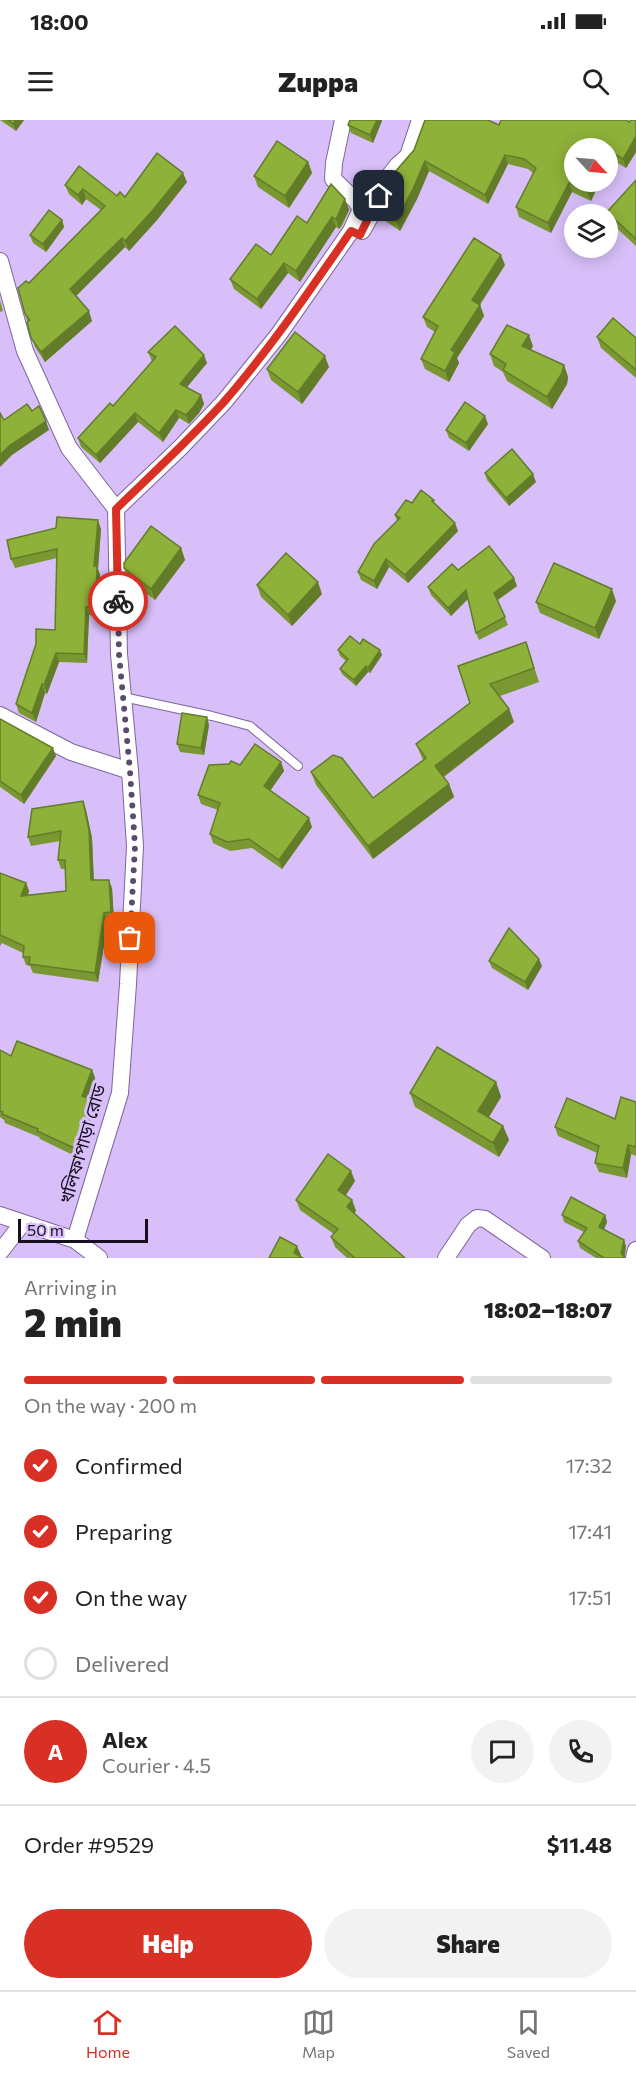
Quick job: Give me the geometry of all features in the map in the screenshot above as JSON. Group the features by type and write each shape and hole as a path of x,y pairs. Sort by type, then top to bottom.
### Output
{"street":[{"path":"0,261 25,351 69,448 116,509 224,402 279,334 351,231 361,209 356,201 333,179 343,120"},
{"path":"351,231 360,235 375,208 382,185 408,156 420,120"},
{"name":"খলিফাপাড়া রোড","path":"75,1240 120,1092 135,846 119,654 116,509"},
{"path":"0,715 71,752 130,771"},
{"path":"0,1215 75,1240 99,1258"},
{"path":"446,1258 468,1225 477,1218 485,1219 542,1258"},
{"path":"0,1252 22,1224"},
{"path":"634,1258 636,1250"}],"lane":[{"path":"123,697 250,726 298,766"}],"building":[{"path":"350,120 377,120 370,135 348,125"},
{"path":"425,120 488,120 499,125 501,120 626,120 629,122 636,120 636,136 623,159 618,156 618,138 564,138 564,192 548,223 516,207 536,168 524,159 505,155 485,195 425,161 396,221 378,208 388,180 414,150"},
{"path":"277,141 308,162 285,196 254,176"},
{"path":"157,153 183,173 125,241 122,238 70,289 89,311 41,352 31,338 27,322 30,320 25,314 18,288 26,281 29,283 105,206 83,189 78,195 65,185 79,166 117,196 120,192 125,197"},
{"path":"636,180 636,239 618,222 618,204 614,204"},
{"path":"331,184 345,199 336,219 332,217 296,271 284,263 257,299 230,279 256,244 271,255 297,216 307,223"},
{"path":"49,210 62,220 43,244 30,235"},
{"path":"474,238 501,255 472,300 480,305 451,350 455,352 445,371 421,359 438,326 423,317"},
{"path":"613,318 636,338 636,370 597,337"},
{"path":"507,325 529,335 522,346 564,365 562,373 547,397 503,370 506,364 490,354"},
{"path":"175,326 204,355 180,384 201,395 195,405 186,415 176,410 159,433 135,413 96,455 78,438 110,403 113,406 156,357 148,352"},
{"path":"295,332 325,356 298,392 267,369"},
{"path":"465,402 485,416 466,443 446,430"},
{"path":"27,404 32,411 39,406 46,421 9,446 0,455 0,413 4,420"},
{"path":"512,449 533,474 506,498 485,473"},
{"path":"421,490 434,500 432,501 455,523 405,575 386,559 374,581 358,572 374,544 400,518 395,515 406,500 412,503"},
{"path":"57,517 98,520 94,566 97,566 96,607 86,607 84,654 56,653 32,713 16,704 36,644 36,629 55,630 57,549 11,559 7,540 56,528"},
{"path":"151,526 181,548 151,589 124,568 124,563"},
{"path":"489,546 514,578 494,593 505,617 476,633 466,590 448,608 428,587 452,564 458,570"},
{"path":"286,553 318,582 288,615 257,585"},
{"path":"554,563 612,589 595,628 536,602"},
{"path":"350,636 360,644 363,639 380,650 368,668 366,666 354,680 340,669 348,659 338,650"},
{"path":"526,642 534,668 490,684 509,709 435,766 449,784 368,846 311,772 333,755 342,758 373,798 426,758 416,744 470,703 458,666"},
{"path":"182,713 207,717 201,748 177,744"},
{"path":"0,719 53,748 21,795 0,781"},
{"path":"255,744 281,762 264,786 309,818 279,860 249,839 227,842 210,834 220,803 198,795 209,765 229,764 231,761 240,765"},
{"path":"83,801 89,830 91,880 109,880 111,912 104,913 95,973 29,964 30,957 23,957 24,946 0,935 0,873 26,883 21,896 66,891 65,860 58,860 61,831 28,837 32,809"},
{"path":"509,928 539,959 525,982 489,961"},
{"path":"17,1041 92,1070 82,1096 92,1100 81,1129 83,1130 74,1148 0,1111 0,1050 11,1056"},
{"path":"437,1047 496,1082 478,1111 503,1126 493,1143 410,1093"},
{"path":"621,1097 636,1102 636,1147 628,1145 623,1168 595,1163 599,1146 555,1127 567,1098 615,1119"},
{"path":"328,1154 351,1171 338,1190 352,1200 347,1207 405,1258 355,1258 331,1237 338,1229 296,1200"},
{"path":"571,1197 605,1215 599,1227 624,1240 621,1253 625,1258 604,1258 578,1241 587,1228 562,1215"},
{"path":"280,1237 297,1246 294,1253 303,1258 269,1258"}],"way so far":[{"path":"118,601 119,654 135,846 130,938"}],"route":[{"path":"118,601 116,509 224,402 279,334 351,231 360,235 379,196"}]}
